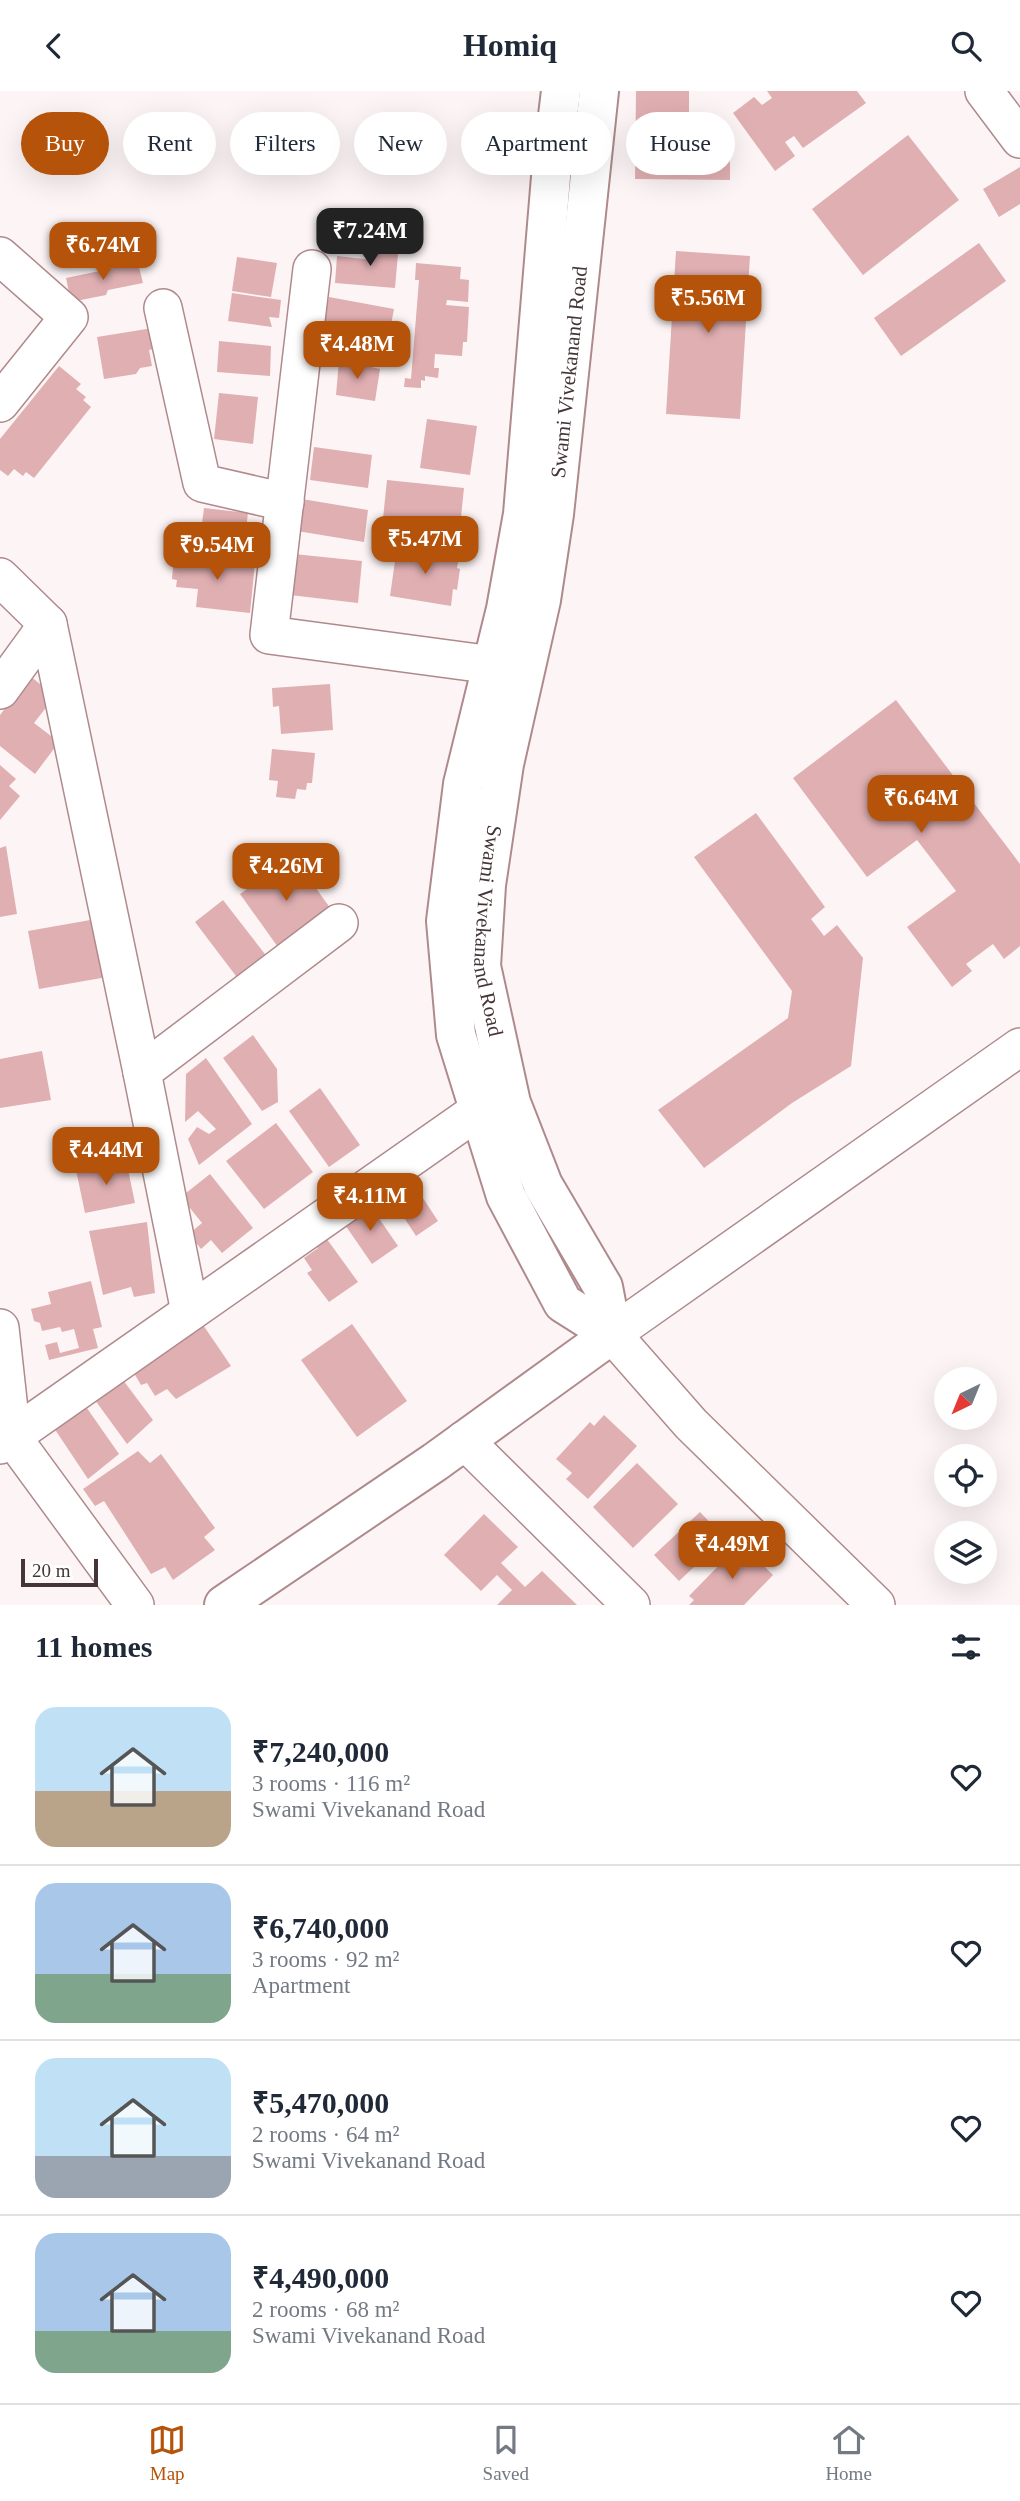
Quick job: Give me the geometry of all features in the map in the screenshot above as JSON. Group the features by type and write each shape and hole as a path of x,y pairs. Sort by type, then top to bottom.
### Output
{"main road":[{"path":"495,1106 456,1035 446,921 463,784 506,609 523,514 551,178 561,91"},
{"name":"Swami Vivekanand Road","path":"598,91 554,514 541,600 504,764 486,885 481,966 495,1106 603,1287 612,1334"},
{"path":"224,1605 464,1440 612,1334"}],"street":[{"path":"984,91 1020,139"},
{"path":"0,256 69,317 0,403"},
{"path":"312,269 269,635 493,665"},
{"path":"163,308 202,483 285,502"},
{"path":"0,577 48,624 190,1312"},
{"path":"0,690 48,624"},
{"path":"142,1072 339,923"},
{"path":"876,1605 691,1424 612,1334 1020,1047"},
{"path":"6,1441 190,1312 495,1106"},
{"path":"0,1328 6,1441 135,1605"},
{"path":"464,1440 631,1605"}],"building":[{"path":"636,91 689,91 689,112 636,112"},
{"path":"767,91 857,91 866,103 803,148 794,136 785,142 795,156 775,171 734,112 754,97 762,105 772,98"},
{"path":"908,135 959,200 863,275 812,209"},
{"path":"1020,167 1020,204 999,217 983,189"},
{"path":"635,175 730,175 730,180 635,179"},
{"path":"375,241 399,243 395,288 335,283 337,256 373,260"},
{"path":"979,243 1006,281 901,356 874,318"},
{"path":"676,251 750,256 740,419 666,414"},
{"path":"237,257 277,263 271,297 232,291"},
{"path":"138,263 143,283 108,290 106,295 71,302 66,278"},
{"path":"416,263 461,267 460,279 469,280 468,302 447,300 446,305 469,307 467,342 463,342 462,356 435,354 434,368 439,368 438,378 425,376 425,381 421,380 421,388 404,387 405,378 411,379 419,280 415,280"},
{"path":"232,293 281,300 279,318 269,317 272,327 228,321"},
{"path":"329,297 394,309 385,356 318,344"},
{"path":"159,327 162,347 149,350 152,366 140,368 136,374 104,379 97,337"},
{"path":"219,341 271,346 270,376 217,372"},
{"path":"339,360 380,369 375,401 336,395"},
{"path":"59,366 81,384 76,389 86,397 83,400 91,407 34,478 26,472 23,476 14,469 8,476 0,470 0,439"},
{"path":"219,393 258,397 253,444 214,439"},
{"path":"427,419 477,426 470,475 420,468"},
{"path":"314,447 372,455 368,488 310,480"},
{"path":"387,480 464,488 459,536 382,528"},
{"path":"302,499 368,510 364,542 297,531"},
{"path":"204,508 248,513 244,545 200,539"},
{"path":"397,547 459,557 457,590 453,589 451,606 390,596"},
{"path":"294,554 362,561 358,603 290,595"},
{"path":"174,555 255,563 250,613 196,607 198,589 176,587 177,580 172,579"},
{"path":"30,676 55,696 34,723 59,742 35,774 0,746 0,715"},
{"path":"330,684 333,730 281,734 279,706 273,707 272,688"},
{"path":"896,700 1020,864 1020,946 1004,959 993,944 966,964 972,971 952,987 907,927 956,891 917,840 867,877 793,778"},
{"path":"272,749 315,753 312,783 307,783 306,790 297,789 295,799 276,797 278,781 269,780"},
{"path":"0,765 16,779 9,786 20,796 0,820"},
{"path":"756,813 825,907 811,919 824,936 837,925 863,958 851,1066 792,1103 704,1168 658,1110 788,1018 792,991 694,857"},
{"path":"6,846 17,914 0,917 0,848"},
{"path":"293,856 333,912 280,950 240,894"},
{"path":"223,900 268,958 239,980 195,922"},
{"path":"96,919 107,977 39,989 28,931"},
{"path":"253,1035 277,1069 278,1102 262,1111 223,1058"},
{"path":"42,1051 51,1100 0,1108 0,1059"},
{"path":"206,1058 252,1124 199,1165 188,1139 197,1127 209,1134 216,1129 198,1111 185,1122 186,1074"},
{"path":"320,1088 360,1145 329,1167 289,1111"},
{"path":"276,1123 313,1172 264,1209 226,1161"},
{"path":"126,1160 135,1203 85,1213 76,1170"},
{"path":"405,1171 438,1221 416,1236 383,1185"},
{"path":"210,1174 253,1228 222,1253 211,1240 201,1249 189,1234 202,1223 181,1197"},
{"path":"367,1201 398,1246 372,1264 341,1219"},
{"path":"147,1222 155,1293 134,1297 131,1287 103,1295 89,1231"},
{"path":"321,1231 358,1282 329,1302 307,1273 312,1270 304,1258 318,1248 311,1238"},
{"path":"91,1281 102,1327 93,1329 98,1348 49,1360 45,1345 57,1342 60,1353 79,1348 74,1329 62,1332 60,1327 42,1331 40,1323 34,1321 31,1309 51,1304 48,1292"},
{"path":"197,1316 231,1366 176,1399 167,1389 155,1396 147,1383 141,1385 134,1373 151,1363 141,1351"},
{"path":"352,1324 407,1401 357,1437 301,1360"},
{"path":"120,1376 153,1420 127,1444 92,1396"},
{"path":"82,1401 119,1454 88,1479 52,1425"},
{"path":"604,1415 637,1446 588,1499 566,1479 572,1473 556,1459 590,1422 594,1426"},
{"path":"138,1451 150,1463 161,1454 215,1528 204,1537 215,1550 173,1580 165,1567 151,1574 104,1501 95,1506 83,1489"},
{"path":"637,1463 678,1504 633,1548 593,1507"},
{"path":"700,1512 725,1538 679,1581 654,1555"},
{"path":"484,1514 518,1547 501,1563 525,1587 542,1571 577,1605 497,1605 512,1590 497,1575 481,1591 444,1555"},
{"path":"743,1546 773,1575 744,1605 689,1605 694,1600 689,1596 730,1554 733,1557"}]}
